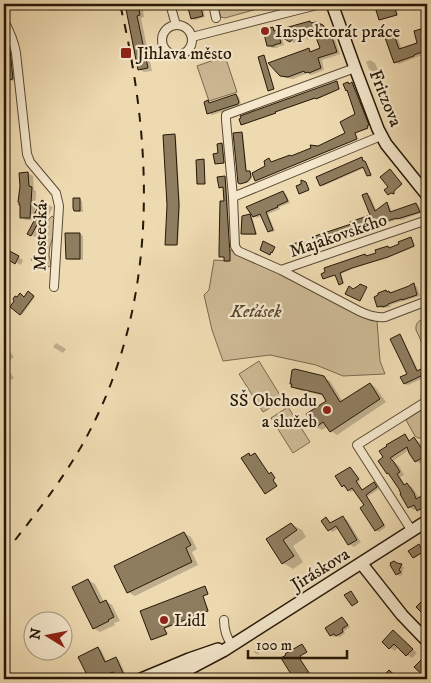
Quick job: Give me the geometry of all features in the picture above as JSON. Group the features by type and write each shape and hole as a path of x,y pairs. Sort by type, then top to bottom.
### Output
{"main road":[{"name":"Fritzova","path":"332,4 381,136 427,195"},
{"name":"Jiráskova","path":"170,679 232,646 427,521"},
{"path":"362,563 402,615 427,641"},
{"name":"Jiráskova","path":"142,679 208,651 232,646"}],"street":[{"path":"212,4 216,18"},
{"path":"192,37 321,4"},
{"path":"170,5 173,26"},
{"name":"Mostecká","path":"4,21 15,47 27,154 30,162 56,194 59,206 54,287"},
{"path":"173,26 185,28 192,37 191,45 185,53 171,54 164,47 162,38 164,33 173,26"},
{"path":"355,68 226,115 233,197 381,136"},
{"name":"Majakovského","path":"233,197 235,246 238,251 281,270 427,220"},
{"path":"281,270 359,311 375,317 385,317 427,301"},
{"path":"412,531 357,445 427,401"},
{"path":"224,620 226,636 232,646"}],"green space":[{"path":"217,4 275,4 225,18 221,17"},
{"path":"225,56 237,92 209,101 197,66"},
{"path":"52,216 55,219 49,255 51,265 49,267 38,261 31,260 33,257 43,260 47,232 44,228"},
{"name":"Keťásek","path":"230,250 280,272 359,315 377,321 380,361 385,374 343,376 316,365 270,355 223,361 212,330 204,295 209,290 214,260 229,261"},
{"path":"427,317 427,354 416,330 416,325"},
{"path":"259,361 283,400 263,412 239,374"},
{"path":"288,407 310,442 293,453 271,418"},
{"path":"423,409 427,410 427,448 421,438 415,436 406,420"}],"building":[{"path":"125,4 138,4 140,15 137,16 148,68 138,70"},
{"path":"187,4 200,4 203,16 191,19"},
{"path":"381,4 394,4 397,15 379,20 375,7"},
{"path":"310,21 311,23 316,22 323,25 330,32 337,52 318,58 321,68 309,73 304,71 288,77 280,76 268,63 309,48 310,52 320,48 315,35 310,34 305,35 304,39 300,36 293,38 290,42 279,36 281,43 267,46 263,30 273,27 274,31"},
{"path":"392,29 399,49 417,43 414,31 421,29 427,50 394,63 383,32"},
{"path":"4,33 10,50 13,79 8,80 7,77 4,78"},
{"path":"264,55 274,89 268,91 258,57"},
{"path":"337,81 339,89 241,125 240,116"},
{"path":"348,82 349,84 352,82 369,125 367,126 368,128 355,133 357,139 255,181 252,173 265,166 264,161 269,158 271,162 291,156 311,148 310,145 318,146 345,133 340,122 355,114 343,84"},
{"path":"236,94 238,104 207,114 204,102 208,100 209,103"},
{"path":"242,132 246,171 250,171 251,177 247,182 240,184 238,183 233,133"},
{"path":"175,134 179,205 177,245 165,245 167,205 163,135"},
{"path":"222,143 224,163 215,164 213,154 218,153 217,144"},
{"path":"362,157 371,175 367,176 363,167 320,186 316,177"},
{"path":"204,159 205,184 197,184 196,160"},
{"path":"390,169 402,184 394,191 394,194 388,195 384,190 388,187 380,177"},
{"path":"28,172 29,186 32,187 30,218 20,218 20,205 18,202 19,173"},
{"path":"225,176 230,261 224,261 224,257 219,257 220,201 224,201 223,187 219,188 217,177"},
{"path":"301,180 306,182 309,190 299,194 296,186 301,184"},
{"path":"283,191 288,201 266,212 273,230 268,232 260,214 253,217 246,207"},
{"path":"367,193 375,211 387,202 390,212 416,203 420,212 383,222 383,224 318,246 315,236 351,224 350,222 370,215 362,195"},
{"path":"73,198 80,198 80,211 74,211"},
{"path":"42,200 48,204 31,236 27,234 35,219 32,218"},
{"path":"250,214 256,234 241,234 242,216"},
{"path":"65,233 80,233 80,259 66,259"},
{"path":"411,237 414,246 340,273 343,283 339,285 335,275 323,279 321,274 325,272 324,268 365,254 366,256 376,253 375,250 388,246 389,248"},
{"path":"263,241 275,247 270,255 260,250"},
{"path":"304,241 306,249 295,253 292,244"},
{"path":"4,248 19,256 15,264 4,257"},
{"path":"414,283 417,295 383,307 377,307 374,297 378,293 386,290 390,293"},
{"path":"360,284 367,287 360,301 345,294 349,286 353,289"},
{"path":"28,291 34,296 20,315 10,307 15,296 17,297 20,293 24,297"},
{"path":"400,334 417,371 421,369 423,375 404,384 400,377 407,374 390,339"},
{"path":"295,369 324,376 340,402 370,383 380,399 330,432 323,422 315,428 306,414 326,401 322,394 291,387 292,370"},
{"path":"405,434 409,441 414,437 425,456 415,462 407,447 390,458 400,472 397,474 404,485 407,483 416,499 427,490 427,505 417,511 414,505 408,508 399,489 378,461 383,457 379,451"},
{"path":"249,453 250,456 255,453 269,474 271,472 275,478 273,480 277,486 265,494 241,458"},
{"path":"350,467 359,479 356,481 362,490 374,482 377,487 366,495 384,525 375,531 360,508 364,505 352,488 348,491 344,485 342,487 335,476"},
{"path":"343,516 357,540 348,545 336,526 328,531 321,521 326,517 330,523"},
{"path":"291,523 297,530 283,540 294,556 282,564 266,539"},
{"path":"184,532 191,545 186,548 192,562 127,593 114,566"},
{"path":"419,544 423,552 413,558 408,551"},
{"path":"394,561 402,564 399,570 401,572 396,575 390,565"},
{"path":"88,579 100,603 106,600 114,617 93,629 72,587"},
{"name":"Lidl","path":"205,586 208,594 203,596 208,611 164,628 167,634 151,640 140,611"},
{"path":"351,591 358,602 352,606 344,595"},
{"path":"427,596 427,618 416,607"},
{"path":"342,617 348,625 342,629 343,632 336,636 334,634 330,636 325,628"},
{"path":"393,630 413,649 406,656 394,644 389,649 382,642"},
{"path":"302,644 307,652 300,656 302,658 300,659 313,679 294,679 281,658"},
{"path":"98,647 105,662 116,657 123,673 115,677 113,672 101,677 102,679 79,679 87,675 78,657"},
{"path":"423,658 427,663 427,679 414,667"},
{"path":"389,670 399,679 380,679"}],"railway":[{"path":"4,554 54,489 81,447 107,395 125,341 137,286 143,230 144,174 140,117 132,60 120,4"}],"place":[{"name":"Inspektorát práce","path":"265,31"},
{"name":"Jihlava město","path":"126,53"},
{"name":"SŠ Obchodu a služeb","path":"327,410"},
{"name":"Lidl","path":"164,620"}]}
